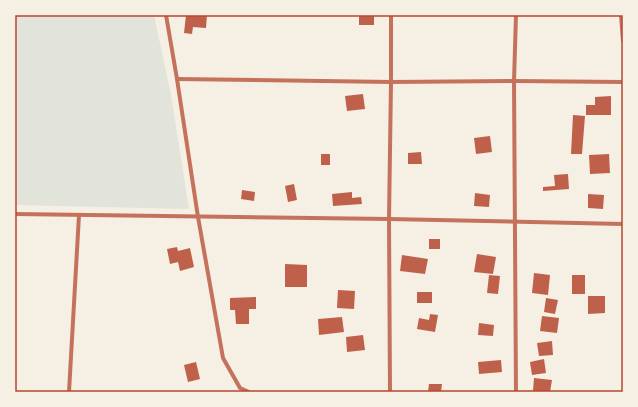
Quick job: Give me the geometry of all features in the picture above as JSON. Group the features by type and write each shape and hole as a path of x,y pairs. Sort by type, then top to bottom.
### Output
{"street":[{"path":"166,15 178,79 198,217 223,358 240,388 248,392"},
{"path":"390,392 389,219 391,15"},
{"path":"516,15 514,81 516,392"},
{"path":"621,15 623,41"},
{"path":"178,79 391,82 623,82"},
{"path":"15,214 516,221 623,224"},
{"path":"69,392 79,215"}],"shaded area":[{"path":"15,15 154,15 171,95 189,209 15,205"}],"building":[{"path":"186,15 207,15 206,28 193,27 192,34 184,33"},
{"path":"359,15 374,15 374,25 359,25"},
{"path":"363,94 365,109 347,111 345,96"},
{"path":"611,96 611,115 586,115 586,105 595,105 595,97"},
{"path":"573,115 585,116 582,154 571,154"},
{"path":"490,136 492,152 476,154 474,138"},
{"path":"421,152 422,164 408,164 408,153"},
{"path":"321,154 330,154 330,165 321,165"},
{"path":"609,154 610,173 590,174 589,155"},
{"path":"568,174 569,189 543,191 543,187 555,186 554,175"},
{"path":"294,184 297,200 288,202 285,186"},
{"path":"242,190 255,192 254,201 241,199"},
{"path":"352,192 352,198 361,197 362,204 333,206 332,194"},
{"path":"475,193 490,195 489,207 474,206"},
{"path":"588,194 604,195 603,209 588,208"},
{"path":"429,239 440,239 440,249 429,249"},
{"path":"177,247 178,251 190,248 194,267 180,271 178,262 170,264 167,249"},
{"path":"477,254 496,257 493,274 474,272"},
{"path":"402,255 428,259 425,274 400,271"},
{"path":"285,264 307,265 307,287 285,287"},
{"path":"534,273 550,275 548,295 532,293"},
{"path":"489,275 500,276 498,294 487,293"},
{"path":"572,275 585,275 585,294 572,294"},
{"path":"338,290 355,291 354,309 337,308"},
{"path":"417,292 432,292 432,303 417,303"},
{"path":"588,296 605,296 605,313 588,314"},
{"path":"256,297 256,309 249,309 249,324 236,324 235,310 230,310 230,298"},
{"path":"546,298 558,300 555,314 544,312"},
{"path":"430,314 438,315 435,332 417,329 419,318 429,320"},
{"path":"542,316 559,318 557,333 540,331"},
{"path":"342,317 344,332 319,335 318,319"},
{"path":"479,323 494,325 493,336 478,335"},
{"path":"363,335 365,350 347,352 346,337"},
{"path":"552,341 553,355 539,356 537,343"},
{"path":"544,359 546,373 532,375 530,362"},
{"path":"501,360 502,372 479,374 478,362"},
{"path":"196,362 200,379 188,382 184,365"},
{"path":"534,378 552,380 550,392 533,391"},
{"path":"429,384 442,384 441,392 428,392"}]}
